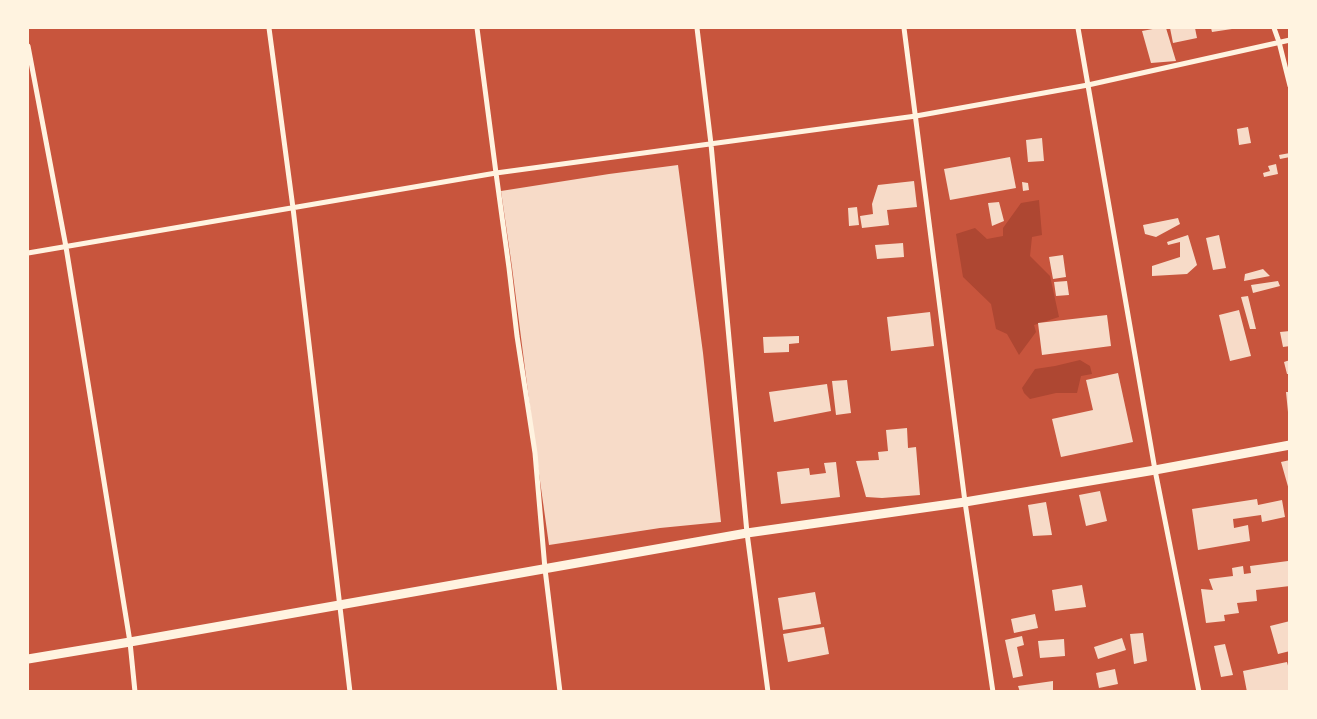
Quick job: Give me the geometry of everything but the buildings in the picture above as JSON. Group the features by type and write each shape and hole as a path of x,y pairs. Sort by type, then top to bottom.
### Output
{"street":[{"path":"269,28 350,692"},
{"path":"477,28 517,336 535,453 545,570 560,692"},
{"path":"697,28 710,144 747,533 768,692"},
{"path":"904,28 964,502 993,692"},
{"path":"1078,28 1155,470 1199,692"},
{"path":"1274,28 1290,86"},
{"path":"28,253 496,173 916,116 1088,85 1290,40"},
{"path":"28,46 66,247 130,642 135,692"},
{"path":"28,659 545,570 747,533 964,502 1290,445"}],"shaded area":[{"path":"1039,200 1042,235 1032,237 1030,256 1050,276 1059,317 1034,325 1036,332 1019,355 1007,334 996,329 991,304 963,277 956,234 975,228 987,239 1003,236 1003,228 1021,203"},
{"path":"1080,360 1090,366 1092,374 1081,376 1077,393 1056,393 1030,399 1024,393 1022,388 1035,369"}]}
